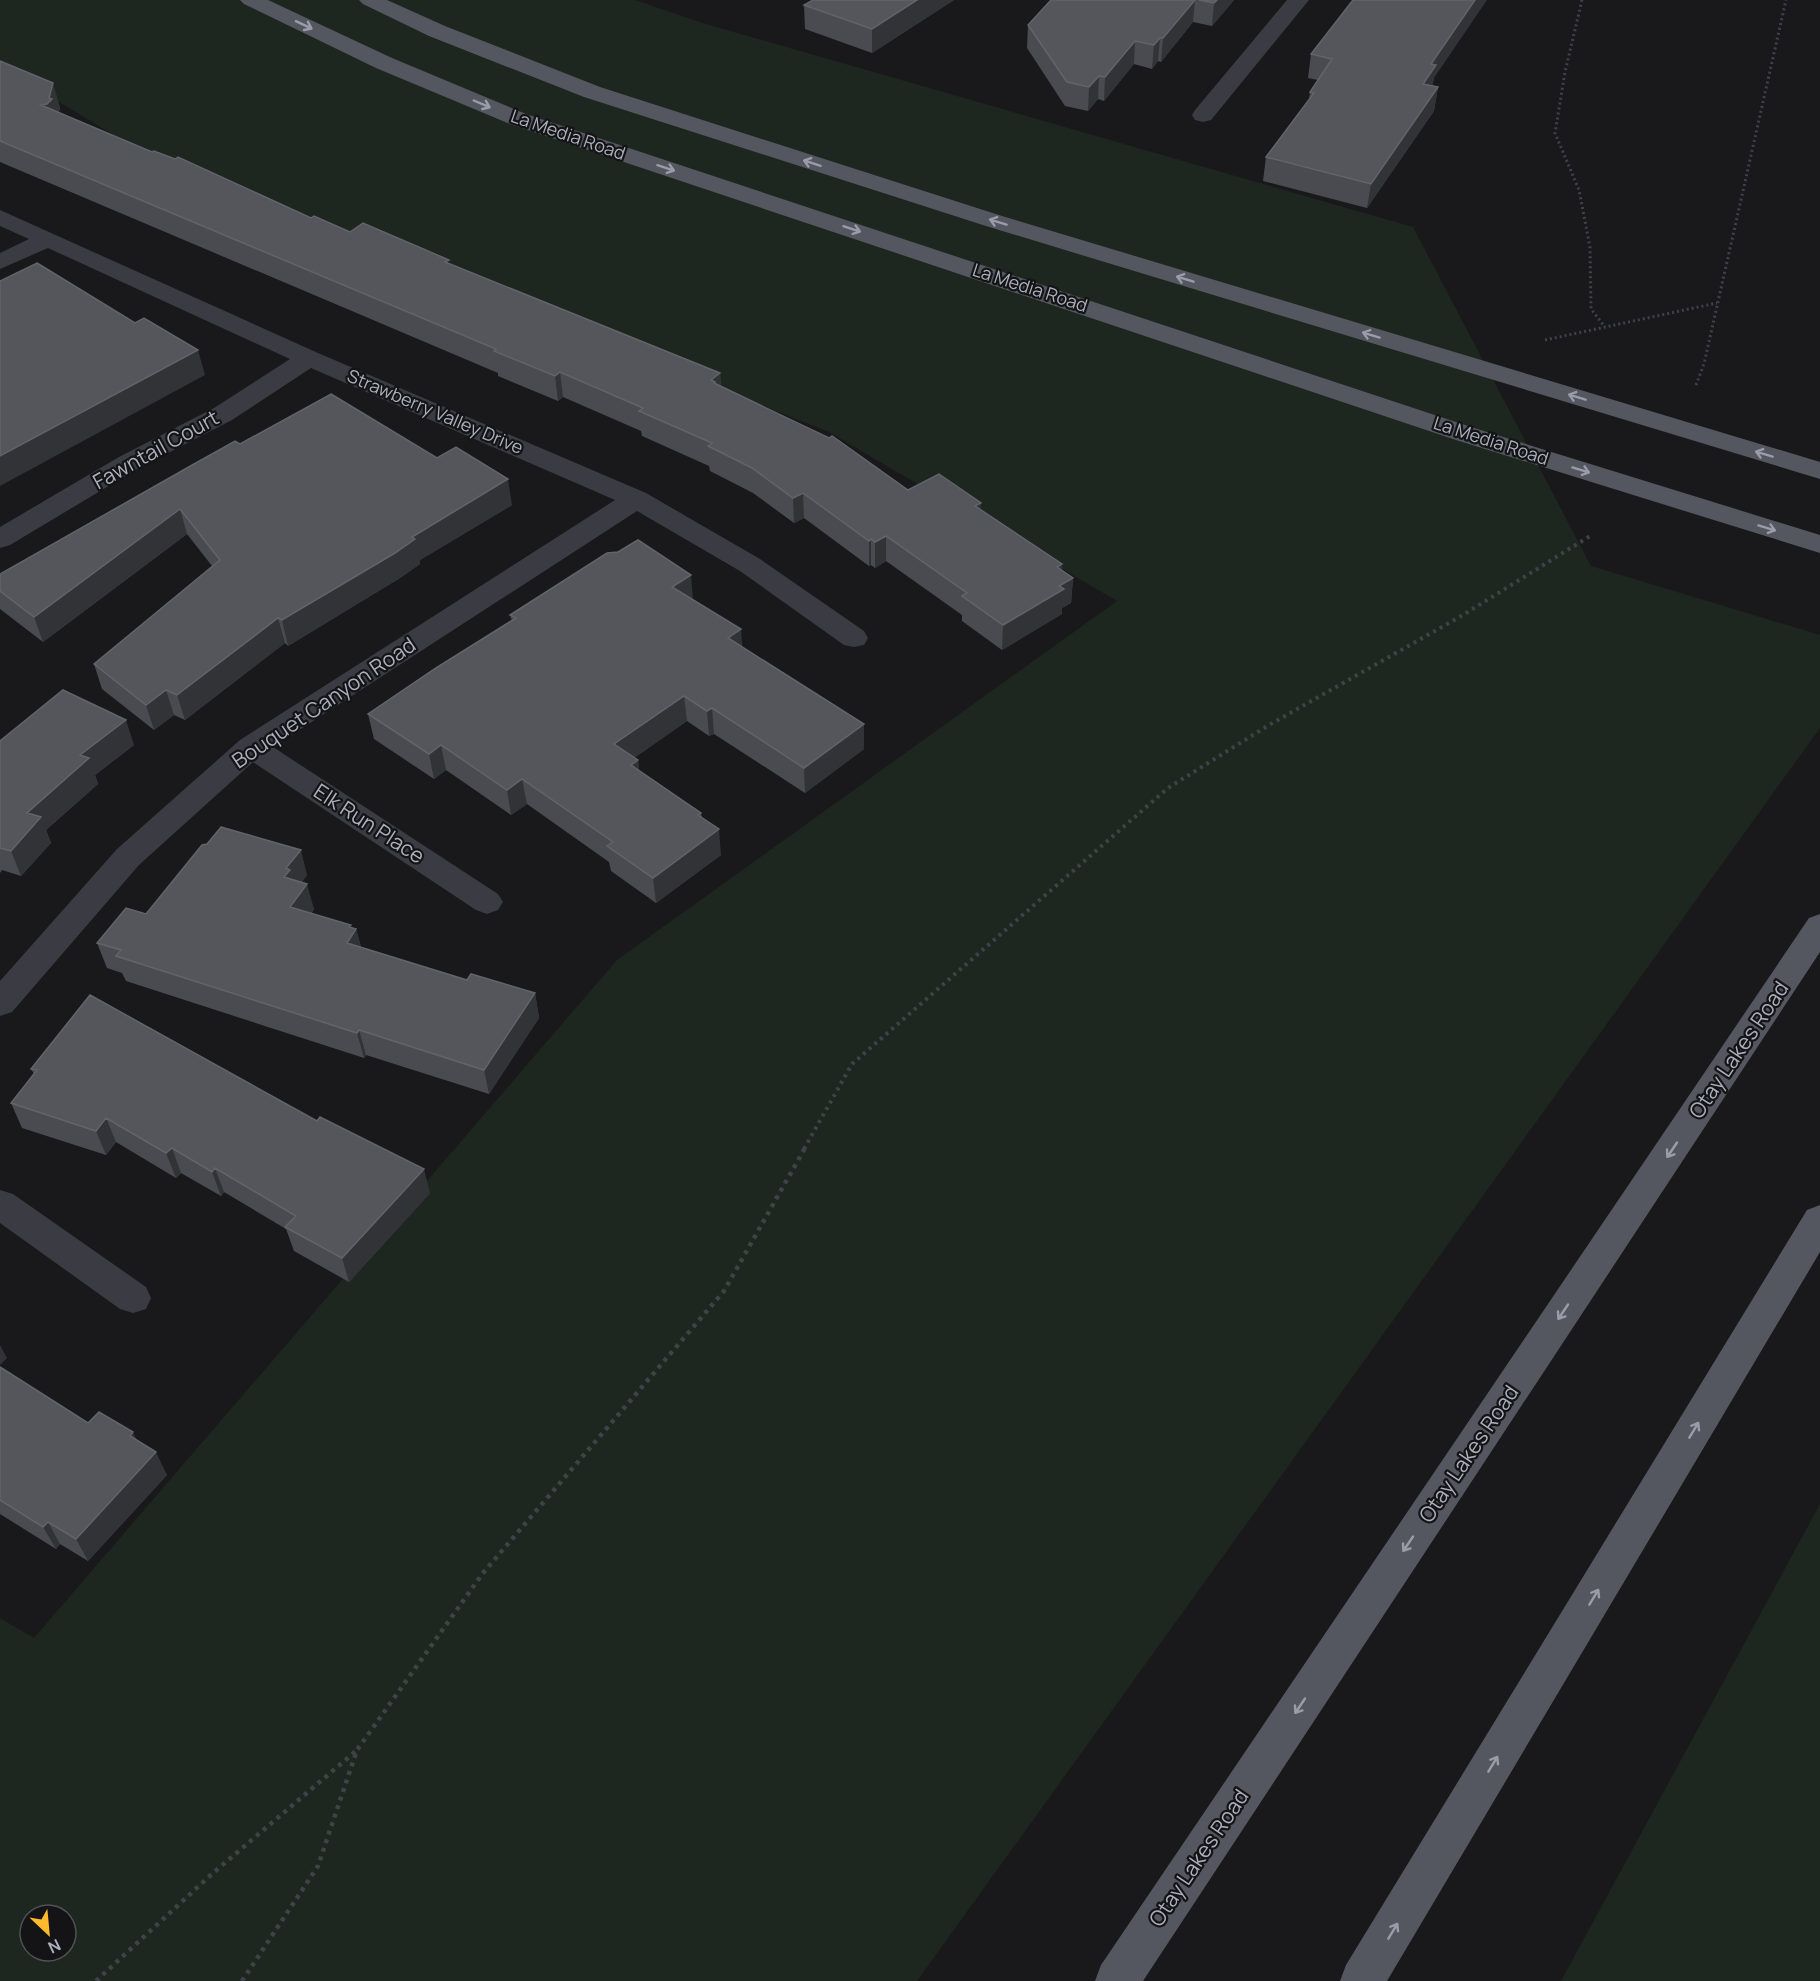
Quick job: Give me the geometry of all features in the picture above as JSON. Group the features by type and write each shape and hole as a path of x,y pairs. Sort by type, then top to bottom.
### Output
{"main road":[{"name":"La Media Road","path":"251,0 384,63 518,119 1465,434 1820,544"},
{"path":"370,0 437,31 592,92 994,220 1820,471"},
{"name":"Otay Lakes Road","path":"1116,1981 1820,926"},
{"path":"1362,1981 1820,1220"}],"street":[{"path":"1203,115 1298,0"},
{"name":"Strawberry Valley Drive","path":"0,217 46,240 309,358 636,499 750,565 854,638"},
{"path":"0,262 46,240"},
{"name":"Fawntail Court","path":"0,539 128,463 223,414 309,358"},
{"name":"Bouquet Canyon Road","path":"0,1004 128,857 251,747 636,499"},
{"name":"Elk Run Place","path":"251,747 487,902"},
{"path":"0,1204 133,1298"}],"path":[{"path":"1582,0 1567,62 1555,133 1579,190 1590,247 1591,309 1605,327"},
{"path":"1696,385 1704,364 1786,0"},
{"path":"1545,339 1718,303"},
{"path":"96,1981 213,1874 357,1750 483,1574 724,1291 852,1064 1168,788 1269,725 1463,615 1590,536"},
{"path":"242,1981 318,1866 357,1750"}],"shaded area":[{"path":"0,0 635,0 699,22 1413,227 1591,566 1820,635 1820,728 917,1981 0,1981 0,1618 34,1638 617,960 1117,601 829,432 181,176 0,66"},
{"path":"1820,1504 1820,1981 1561,1981"}],"building":[{"path":"813,0 917,0 872,29 804,5"},
{"path":"1051,0 1195,0 1163,38 1160,38 1154,45 1135,41 1105,77 1099,76 1089,87 1067,82 1028,25"},
{"path":"1199,0 1217,0 1214,3"},
{"path":"1353,0 1475,0 1431,64 1436,65 1423,84 1438,87 1371,184 1266,157 1314,93 1310,92 1332,59 1311,54"},
{"path":"0,61 53,83 49,98 52,99 47,104 41,105 152,152 175,159 178,157 311,218 314,216 350,232 363,223 449,260 445,262 720,373 711,380 714,383 829,438 832,436 908,490 939,474 981,503 975,506 1062,564 1057,567 1073,578 1059,586 1064,589 1003,625 962,596 967,593 886,536 875,542 871,539 869,541 803,493 793,498 752,468 708,446 712,443 639,411 643,408 560,372 555,376 494,351 496,349 0,141"},
{"path":"37,263 135,323 144,318 198,350 0,456 0,281"},
{"path":"331,394 437,458 456,447 508,479 412,537 415,539 395,553 282,620 278,618 177,695 166,690 146,705 94,664 220,560 180,509 34,617 0,591 0,574 235,441 240,444"},
{"path":"638,540 691,575 672,587 741,629 728,638 864,724 804,768 712,708 707,711 684,696 614,744 638,760 631,765 701,813 698,815 719,829 653,878 607,846 613,842 522,779 507,790 441,745 429,754 368,714 516,618 510,615 607,553 618,552"},
{"path":"63,690 126,720 80,755 89,758 27,813 41,817 11,851 0,848 0,741"},
{"path":"221,827 301,850 286,868 290,870 284,877 307,884 290,907 351,925 349,927 356,929 347,943 467,980 471,974 535,993 484,1070 359,1030 357,1033 116,956 121,950 97,943 126,908 146,914 202,845 207,844"},
{"path":"90,995 317,1121 320,1117 424,1169 342,1258 285,1227 296,1216 215,1168 212,1172 172,1148 166,1153 106,1118 96,1131 11,1103 37,1070 31,1069"},
{"path":"0,1367 88,1423 99,1412 133,1432 130,1436 156,1452 76,1539 48,1522 43,1527 0,1500"}]}
